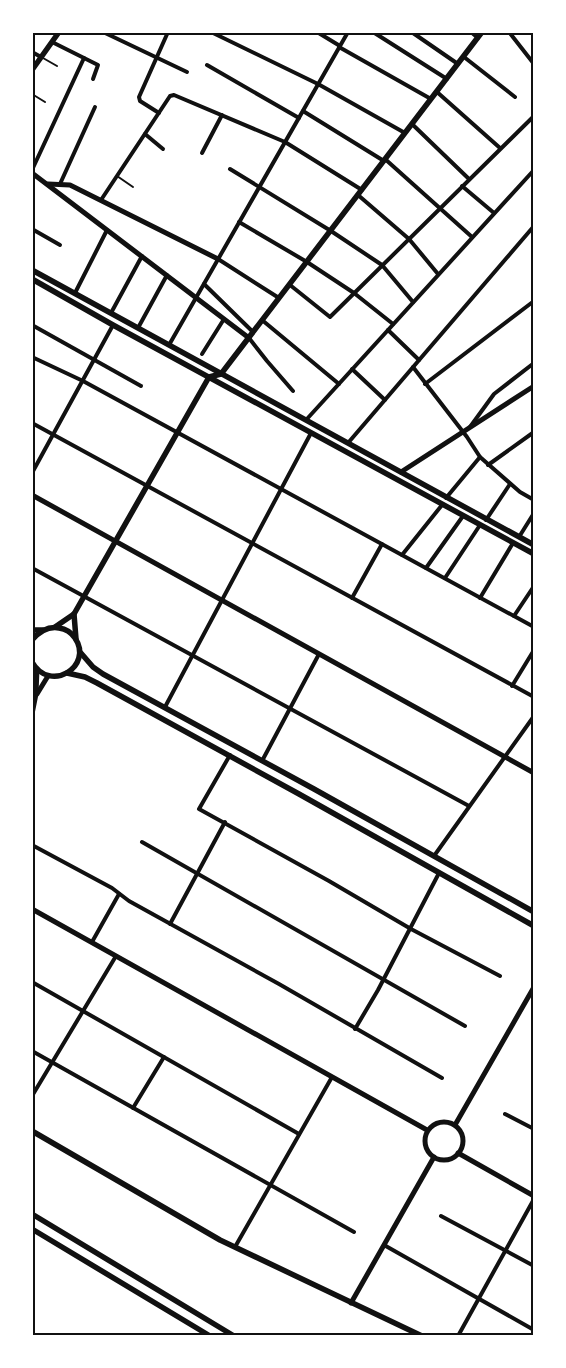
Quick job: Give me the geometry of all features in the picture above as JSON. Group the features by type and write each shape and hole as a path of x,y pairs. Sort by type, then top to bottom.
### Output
{"main road":[{"path":"32,70 59,32"},
{"path":"32,630 55,627 74,614 209,377 221,374 482,32"},
{"path":"32,270 534,545"},
{"path":"32,279 534,554"},
{"path":"74,614 76,640 80,652 93,667 103,674 534,912"},
{"path":"55,627 67,630 76,640"},
{"path":"32,640 42,630"},
{"path":"32,662 37,669 48,676 55,677 67,673 76,664 80,652"},
{"path":"67,673 85,677 230,755 534,926"},
{"path":"434,856 439,873"},
{"path":"32,1131 235,1247 422,1336"},
{"path":"32,1214 234,1336"},
{"path":"32,1230 210,1336"}],"street":[{"path":"104,32 187,72"},
{"path":"159,113 140,101 139,97 168,32"},
{"path":"211,32 318,84 405,133"},
{"path":"317,32 431,99"},
{"path":"169,345 348,32"},
{"path":"373,32 446,79"},
{"path":"471,32 478,38"},
{"path":"509,32 534,64"},
{"path":"413,33 458,64"},
{"path":"52,42 98,65 93,79"},
{"path":"32,52 41,57"},
{"path":"464,57 515,97"},
{"path":"84,58 32,171 249,338 293,391"},
{"path":"207,64 299,118"},
{"path":"437,92 500,148"},
{"path":"101,200 170,96 174,95 285,142 360,193 409,239 438,274"},
{"path":"60,184 95,107"},
{"path":"303,111 384,160 472,237"},
{"path":"202,153 222,115"},
{"path":"290,286 330,317 534,116"},
{"path":"412,124 469,180"},
{"path":"145,134 164,149"},
{"path":"230,169 331,231 382,265 413,302"},
{"path":"306,420 534,170"},
{"path":"47,184 70,185 101,200 218,259 279,298"},
{"path":"462,186 494,213"},
{"path":"239,222 307,262 354,293 393,324"},
{"path":"348,444 534,226"},
{"path":"32,229 60,245"},
{"path":"75,293 107,230"},
{"path":"111,313 142,256"},
{"path":"138,328 167,275"},
{"path":"204,284 253,332"},
{"path":"425,384 534,301"},
{"path":"202,354 224,319"},
{"path":"262,320 339,384"},
{"path":"32,325 141,386"},
{"path":"32,473 113,325"},
{"path":"388,330 419,360"},
{"path":"32,357 83,381 534,627"},
{"path":"468,428 494,394 534,363"},
{"path":"413,367 480,457 510,484 534,500"},
{"path":"352,369 385,400"},
{"path":"401,472 534,386"},
{"path":"32,423 534,697"},
{"path":"488,465 534,432"},
{"path":"165,707 311,433"},
{"path":"446,498 480,457"},
{"path":"486,520 510,484"},
{"path":"32,495 534,773"},
{"path":"402,555 442,505"},
{"path":"519,537 534,513"},
{"path":"426,568 463,516"},
{"path":"445,578 480,525"},
{"path":"480,598 513,543"},
{"path":"352,598 382,544"},
{"path":"32,568 469,806"},
{"path":"514,616 534,586"},
{"path":"512,686 534,650"},
{"path":"262,761 319,654"},
{"path":"32,714 37,669"},
{"path":"34,693 48,676"},
{"path":"434,856 534,716"},
{"path":"230,755 199,809 500,976"},
{"path":"170,924 225,822"},
{"path":"142,842 465,1026"},
{"path":"32,844 442,1078"},
{"path":"355,1029 384,979 439,873"},
{"path":"92,942 120,894"},
{"path":"32,909 427,1130"},
{"path":"32,1096 116,956"},
{"path":"32,982 300,1134"},
{"path":"455,1125 533,991"},
{"path":"32,1051 354,1232"},
{"path":"134,1108 164,1057"},
{"path":"235,1247 332,1077"},
{"path":"505,1114 534,1129"},
{"path":"437,1122 450,1122 455,1125 463,1138 463,1144 458,1153 454,1157 444,1160 434,1157 426,1148 424,1142 427,1130 437,1122"},
{"path":"458,1153 534,1197 458,1336"},
{"path":"351,1303 434,1157"},
{"path":"441,1216 534,1266"},
{"path":"384,1245 534,1330"}],"lane":[{"path":"41,57 57,66"},
{"path":"32,94 45,102"},
{"path":"117,176 133,188"}]}
